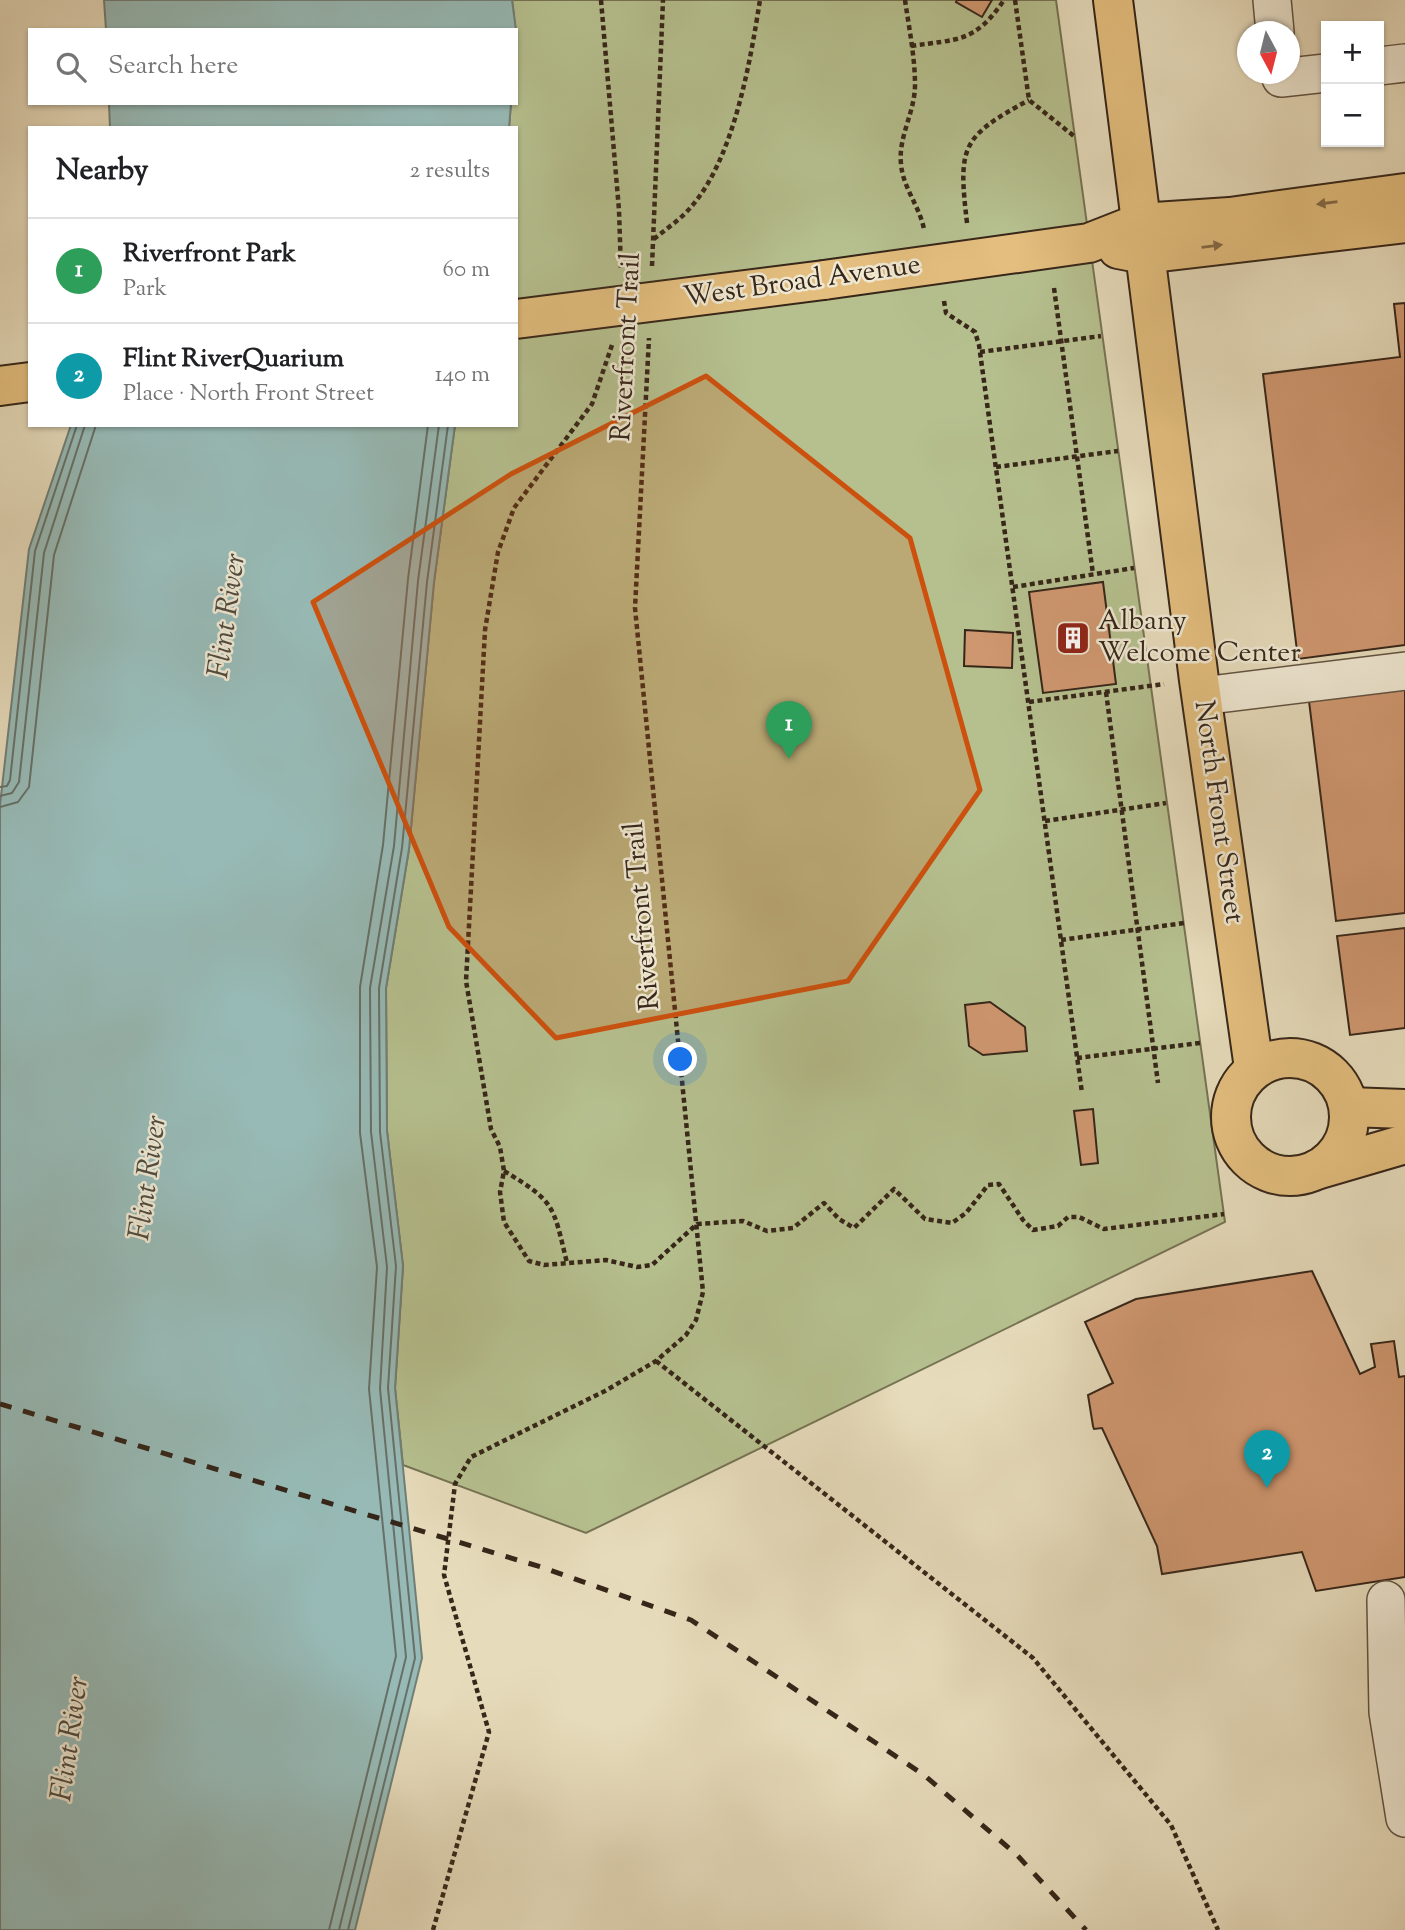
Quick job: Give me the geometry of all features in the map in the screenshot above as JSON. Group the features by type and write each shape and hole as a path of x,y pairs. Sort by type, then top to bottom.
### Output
{"main road":[{"name":"North Front Street","path":"1113,0 1200,688 1254,1068"},
{"name":"West Broad Avenue","path":"1142,239 1230,216 1405,192"},
{"name":"West Broad Avenue","path":"518,319 1088,243 1405,223"},
{"path":"0,386 28,382"},
{"path":"1316,1170 1336,1155 1347,1132 1349,1107 1340,1084 1323,1067 1301,1058 1277,1059 1254,1068 1239,1084 1231,1105 1230,1127 1239,1148 1253,1164 1273,1174 1295,1176 1316,1170 1405,1144"},
{"path":"1349,1107 1405,1109"}],"street":[{"path":"1272,0 1274,21"},
{"path":"1384,65 1405,63"},
{"path":"1300,76 1321,74"},
{"path":"1200,688 1405,671"},
{"path":"1386,1600 1388,1712 1405,1818"}],"path":[{"path":"601,0 619,209 620,279"},
{"name":"Riverfront Trail","path":"652,278 663,0"},
{"path":"653,240 691,207 712,174 743,89 760,0"},
{"path":"905,0 915,87 903,135 900,163 906,187 919,205 924,229"},
{"path":"911,46 961,38 976,32 989,22 1004,0"},
{"path":"1016,0 1029,100 1074,137"},
{"path":"967,223 962,180 975,134 987,123 1029,100"},
{"path":"1054,288 1093,574"},
{"path":"943,300 946,313 975,332 980,352 1082,1093"},
{"name":"Riverfront Trail","path":"433,1930 489,1732 444,1575 455,1484 471,1457 606,1391 656,1361 687,1335 696,1320 703,1292 635,608 649,328"},
{"path":"614,336 609,361 592,404 514,508 498,552 485,630 466,981 491,1129 500,1147 504,1171 500,1192 504,1222 519,1247 529,1261 544,1265 607,1260 637,1267 652,1265 696,1224 743,1221 767,1231 793,1228 824,1203 838,1219 854,1228 894,1189 925,1219 952,1223 966,1213 988,1185 999,1184 1033,1230 1058,1226 1068,1217 1079,1217 1104,1229 1224,1214"},
{"path":"980,352 1101,336"},
{"path":"996,467 1118,451"},
{"path":"1013,587 1134,568"},
{"path":"1029,702 1106,692 1200,688"},
{"path":"1106,692 1158,1083"},
{"path":"1045,821 1167,803"},
{"path":"1061,940 1184,923"},
{"path":"1077,1058 1200,1042"},
{"path":"504,1171 542,1195 554,1209 567,1263"},
{"path":"656,1361 1033,1658 1171,1825 1218,1930"}],"highlighted area":[{"path":"706,376 910,538 980,790 848,981 556,1038 449,927 313,602 511,474"}],"green space":[{"path":"512,0 1056,0 1225,1222 586,1533 403,1465 395,1388 403,1266 387,1131 386,988 409,849 434,582 455,427 518,427 518,126 509,126 511,105 518,105 518,28 515,28"}],"water":[{"path":"104,0 512,0 516,28 106,28"},
{"path":"109,105 511,105 509,126 110,126"},
{"name":"Flint River","path":"70,427 455,427 434,582 409,849 386,988 387,1131 403,1266 395,1388 422,1658 355,1930 0,1930 0,805 29,549"}],"building":[{"path":"992,0 982,17 956,2"},
{"path":"1405,303 1405,645 1298,659 1263,374 1400,357 1394,304"},
{"name":"Albany Welcome Center","path":"1103,582 1116,684 1043,693 1029,592"},
{"path":"965,630 1013,633 1012,668 964,666"},
{"path":"1405,689 1405,913 1336,921 1309,701"},
{"path":"1405,928 1405,1028 1350,1035 1337,936"},
{"path":"990,1002 1025,1027 1027,1051 983,1055 969,1046 965,1005"},
{"path":"1093,1109 1098,1163 1081,1165 1074,1111"},
{"path":"1312,1271 1360,1374 1375,1367 1371,1344 1394,1341 1399,1377 1405,1376 1405,1577 1316,1591 1302,1552 1162,1574 1157,1546 1102,1428 1094,1429 1093,1426 1088,1395 1113,1383 1085,1322 1136,1299"}],"railway":[{"path":"0,1404 541,1567 691,1620 924,1775 1017,1855 1086,1930"}],"place":[{"name":"Albany Welcome Center","path":"1073,638"},
{"name":"Riverfront Park","path":"789,759"},
{"name":"Flint RiverQuarium","path":"1267,1488"}]}
